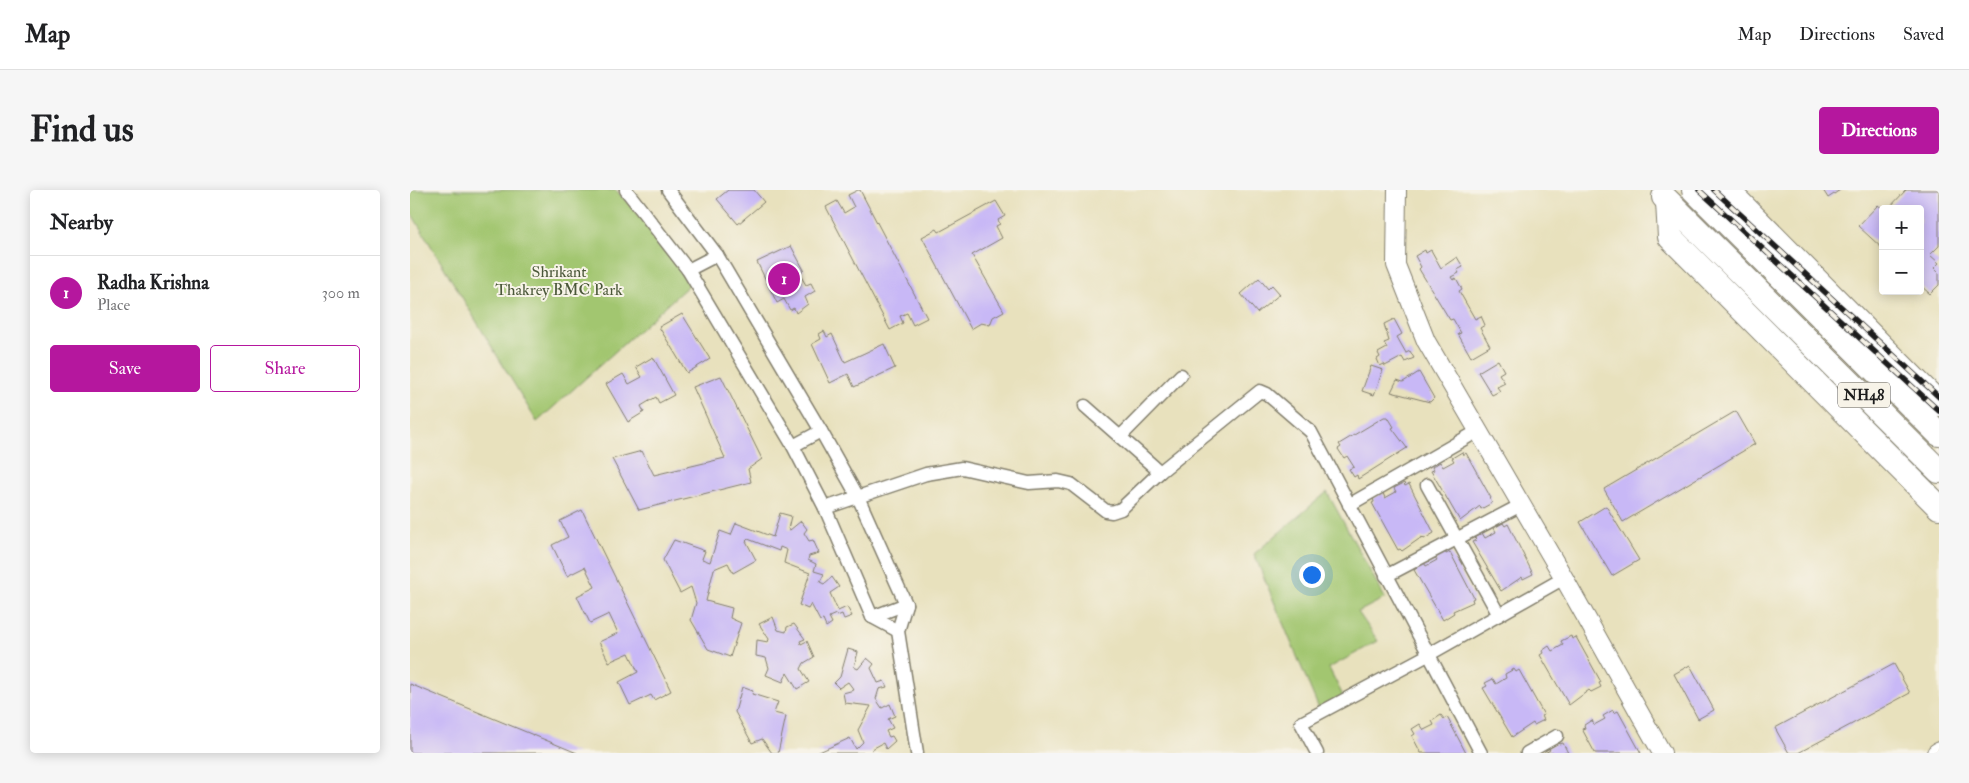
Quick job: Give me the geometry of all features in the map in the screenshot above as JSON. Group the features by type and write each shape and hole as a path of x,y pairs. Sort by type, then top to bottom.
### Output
{"highway":[{"name":"NH48","path":"1694,190 1939,434"},
{"path":"1727,190 1939,404"},
{"name":"NH48","path":"1663,196 1939,471"},
{"path":"1663,196 1670,237 1939,507"}],"street":[{"path":"626,190 688,270 793,446 824,508 872,617 898,631"},
{"path":"668,190 717,255 821,431 858,497 906,604 898,631 917,753"},
{"path":"1396,190 1396,265 1426,341 1564,578 1662,753"},
{"path":"1734,190 1803,255 1939,394"},
{"path":"688,270 717,255"},
{"path":"1120,436 1181,375"},
{"path":"824,508 926,474 962,468 1029,483 1058,481 1071,484 1106,511 1112,512 1121,509 1160,472 1260,391 1267,394 1311,432 1481,753"},
{"path":"1086,406 1160,472"},
{"path":"1349,505 1478,430"},
{"path":"793,446 821,431"},
{"path":"1426,485 1499,615"},
{"path":"1386,576 1521,505"},
{"path":"1318,753 1301,723 1428,655 1564,578"},
{"path":"872,617 906,604"},
{"path":"1526,753 1557,736"}],"green space":[{"name":"Shrikant Thakrey BMC Park","path":"410,190 616,190 657,235 689,285 537,422 410,211"},
{"path":"1327,492 1385,598 1358,612 1378,641 1329,668 1343,696 1319,709 1254,554"}],"building":[{"path":"728,190 754,190 764,202 738,224 717,199"},
{"path":"860,190 927,318 913,325 907,313 900,316 903,323 890,330 826,207 837,201 844,213 854,207 848,195"},
{"path":"1823,190 1840,190 1828,198"},
{"path":"1906,190 1939,190 1939,246 1930,255 1939,263 1934,268 1939,273 1939,285 1930,294 1924,289 1924,205 1892,205"},
{"path":"996,201 1005,216 998,220 1000,224 996,226 1002,238 972,255 1004,311 993,317 990,325 981,323 971,329 922,237 937,229 939,232"},
{"path":"1878,205 1879,206 1879,245 1858,226"},
{"path":"791,246 804,270 799,273 806,285 811,283 815,291 805,297 808,304 796,313 794,308 790,310 784,299 777,303 757,262"},
{"path":"1425,250 1426,253 1431,250 1441,268 1457,257 1463,267 1457,270 1459,273 1451,277 1453,280 1456,278 1462,289 1459,291 1475,319 1481,316 1485,325 1480,328 1490,346 1471,357 1458,334 1461,333 1453,319 1450,320 1419,269 1421,267 1415,256"},
{"path":"1259,278 1268,289 1272,285 1280,294 1257,313 1241,294"},
{"path":"682,314 710,359 687,373 659,327"},
{"path":"1394,319 1402,334 1397,337 1406,353 1410,351 1414,358 1405,362 1402,357 1385,366 1384,364 1380,366 1377,359 1380,357 1378,353 1387,348 1384,343 1389,341 1384,324"},
{"path":"824,331 827,337 832,334 845,362 884,344 895,368 854,387 848,374 830,383 812,344 821,339 819,334"},
{"path":"653,357 674,395 659,403 656,397 641,406 644,412 628,422 606,384 623,374 629,384 642,377 636,367"},
{"path":"1498,360 1504,371 1499,374 1505,383 1497,387 1500,391 1492,395 1478,372"},
{"path":"1371,366 1383,370 1374,395 1362,391"},
{"path":"1419,372 1434,398 1430,402 1391,392 1397,380 1403,382"},
{"path":"721,376 762,459 748,469 751,482 639,510 612,459 642,451 654,475 725,458 693,387"},
{"path":"1736,411 1755,444 1623,522 1604,489"},
{"path":"1384,417 1388,417 1394,427 1392,428 1407,448 1358,479 1357,475 1354,477 1349,469 1354,467 1347,456 1344,458 1338,449 1341,447 1339,444"},
{"path":"1462,452 1463,455 1466,453 1492,503 1481,509 1480,506 1460,521 1431,471 1434,470 1432,467 1440,462 1443,467 1454,461 1452,458"},
{"path":"1404,483 1405,486 1409,484 1434,533 1424,539 1422,537 1402,551 1398,550 1372,503 1374,502 1373,498 1383,493 1385,498 1396,492 1394,488"},
{"path":"1606,506 1639,560 1612,576 1580,522"},
{"path":"582,510 671,691 654,700 651,695 630,705 619,682 638,672 629,653 609,662 599,642 618,633 609,614 590,623 577,596 595,587 585,567 567,576 552,545 568,537 560,521"},
{"path":"780,513 791,516 788,529 790,530 801,521 807,529 804,533 809,541 813,540 819,553 809,556 808,560 816,564 814,571 824,574 820,582 824,584 832,577 839,587 830,593 838,611 847,607 852,616 844,619 842,614 837,616 836,614 829,617 832,623 826,627 823,620 820,621 811,604 808,609 799,605 810,573 784,563 787,550 780,547 779,551 748,539 746,541 756,560 733,573 728,563 714,569 706,601 732,608 730,618 741,623 730,657 708,649 691,620 696,603 691,587 680,593 663,560 674,540 705,551 702,559 710,562 720,531 731,535 736,523 773,537"},
{"path":"1503,523 1505,526 1508,524 1533,574 1523,579 1522,577 1501,591 1472,542 1476,540 1474,538 1482,533 1485,538 1496,532 1494,528"},
{"path":"1445,551 1446,554 1450,552 1474,598 1472,599 1473,602 1453,611 1454,613 1443,620 1414,570 1417,568 1415,566 1423,561 1426,566 1437,560 1435,557"},
{"path":"773,617 778,630 786,632 787,627 794,624 805,639 800,641 801,644 807,641 814,657 804,663 801,669 809,682 797,689 787,673 783,682 766,675 769,668 766,658 756,656 757,640 768,642 769,639 759,624"},
{"path":"1571,636 1572,639 1576,637 1601,682 1599,683 1601,687 1591,692 1589,690 1569,705 1540,655 1549,646 1552,651 1563,645 1561,641"},
{"path":"848,649 858,652 854,667 858,669 867,658 874,664 871,668 878,683 884,681 887,687 879,689 876,699 882,708 890,704 895,716 888,719 893,728 886,731 889,737 892,736 895,741 886,749 883,743 872,749 871,753 817,753 850,738 856,749 863,742 858,730 871,706 845,703 843,693 854,690 848,682 839,688 834,683 840,677"},
{"path":"1894,664 1910,693 1798,753 1789,753 1775,728"},
{"path":"1690,665 1714,710 1698,719 1674,674"},
{"path":"1514,669 1516,672 1519,670 1544,715 1542,716 1544,720 1534,725 1533,723 1512,737 1483,688 1487,686 1485,683 1493,679 1496,684 1506,678 1505,674"},
{"path":"410,684 577,753 410,753"},
{"path":"742,687 753,691 752,694 778,702 774,713 786,716 778,753 772,753 762,739 752,743 735,712"},
{"path":"1613,710 1614,713 1618,711 1641,753 1595,753 1582,729 1585,728 1584,725 1592,720 1594,725 1605,719 1603,716"},
{"path":"1441,715 1444,719 1447,717 1466,753 1421,753 1412,736 1415,734 1412,729 1420,724 1424,730 1434,725 1432,721"},
{"path":"1558,742 1559,744 1563,743 1568,753 1545,753 1550,750 1548,747"}],"railway":[{"path":"1699,190 1939,411"},
{"path":"1714,190 1939,397"}],"place":[{"name":"Radha Krishna","path":"784,279"}]}
